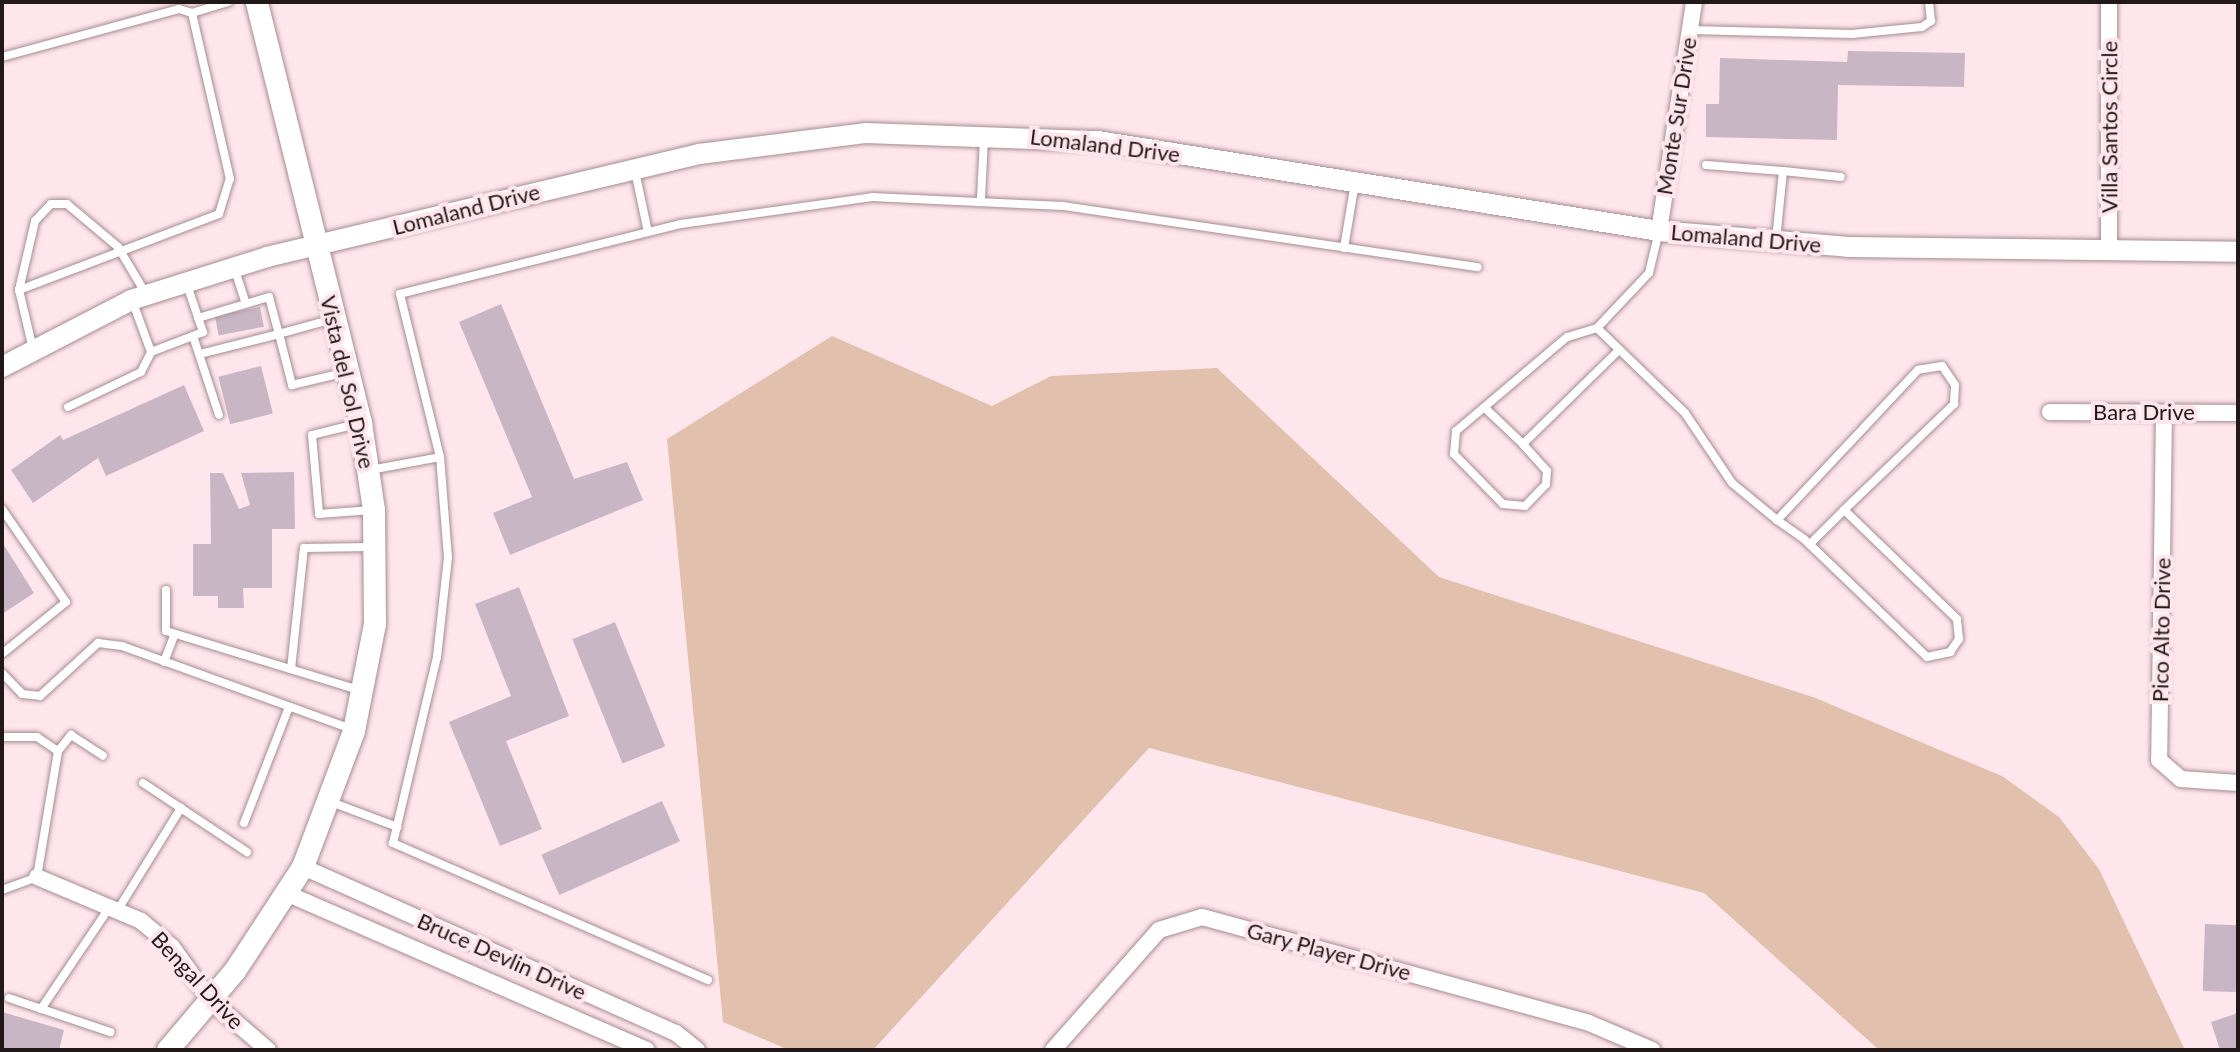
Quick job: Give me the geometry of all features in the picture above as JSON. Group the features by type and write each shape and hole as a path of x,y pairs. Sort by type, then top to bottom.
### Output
{"main road":[{"name":"Vista del Sol Drive","path":"168,1050 211,1001 288,894 303,867 331,802 354,731 375,624 374,510 361,423 257,2"}],"street":[{"name":"Monte Sur Drive","path":"1659,231 1694,2"},
{"name":"Villa Santos Circle","path":"2109,2 2109,251"},
{"name":"Lomaland Drive","path":"2,367 139,297 185,280 635,168 788,140 984,132 1098,141 1659,231 1776,240 2238,252"},
{"name":"Bara Drive","path":"2050,412 2238,413"},
{"name":"Pico Alto Drive","path":"2164,413 2159,760 2181,779 2238,783"},
{"name":"Bruce Devlin Drive","path":"303,867 676,1033 697,1050"},
{"name":"Bengal Drive","path":"37,877 116,906 172,947 211,1001 268,1050"},
{"name":"Bruce Devlin Drive","path":"288,894 646,1050"},
{"name":"Gary Player Drive","path":"1053,1050 1159,930 1202,917 1589,1023 1652,1050"}],"lane":[{"path":"2,57 179,9 192,13 228,2"},
{"path":"1690,30 1852,34 1922,27 1931,21 1929,2"},
{"path":"19,290 118,247 219,214 227,202 230,179 192,13"},
{"path":"981,198 984,132"},
{"path":"1706,165 1841,177"},
{"path":"635,168 648,232"},
{"path":"1776,240 1783,171"},
{"path":"1344,248 1355,182"},
{"path":"708,980 393,843 437,657 448,558 440,457 400,294 648,232 814,203 981,198 1478,267"},
{"path":"33,349 19,290 35,221 51,204 67,204 118,247 139,297 151,352 141,372 68,407"},
{"path":"1485,408 1547,471 1546,484 1514,509 1454,454 1456,431 1567,337 1597,328 1649,273 1659,231"},
{"path":"234,266 241,306"},
{"path":"151,352 203,332 185,280"},
{"path":"198,318 269,297 292,385 348,371"},
{"path":"200,354 247,336 279,334 335,319"},
{"path":"1597,328 1685,413 1732,483 1810,544 1927,657 1950,652 1959,639 1957,619 1844,510"},
{"path":"193,336 219,415"},
{"path":"1523,444 1619,350"},
{"path":"1777,520 1918,370 1942,366 1955,385 1954,404 1810,544"},
{"path":"361,423 312,435 319,514 374,510"},
{"path":"369,470 440,457"},
{"path":"2,509 66,602 2,654"},
{"path":"291,669 304,548 376,547"},
{"path":"166,590 166,631 364,691"},
{"path":"164,662 175,634"},
{"path":"2,673 22,694 40,696 98,643 164,662 354,731"},
{"path":"244,823 289,707"},
{"path":"2,890 37,877 58,751 71,735 103,756"},
{"path":"2,737 37,737 58,751"},
{"path":"143,783 247,852"},
{"path":"331,802 397,827"},
{"path":"41,1009 116,906 181,808"},
{"path":"9,998 110,1032"}],"shaded area":[{"path":"832,336 992,406 1051,376 1217,368 1439,577 1813,697 2002,776 2059,817 2099,869 2185,1050 1879,1050 1704,893 1149,748 873,1050 789,1050 723,1022 667,439"}],"building":[{"path":"1848,51 1965,53 1964,87 1838,85 1837,140 1706,137 1706,104 1719,104 1720,58 1847,62"},
{"path":"501,304 574,479 627,462 643,500 510,555 493,513 532,497 459,322"},
{"path":"260,307 264,327 219,335 215,316"},
{"path":"261,366 273,414 230,424 218,377"},
{"path":"184,385 204,431 106,476 98,458 33,503 11,470 60,435 63,440"},
{"path":"294,472 295,529 272,529 272,588 243,588 244,608 218,608 218,596 193,596 193,544 211,544 210,473 223,473 239,509 250,505 241,473"},
{"path":"2,542 34,593 2,614"},
{"path":"519,587 569,716 506,741 542,829 500,846 449,722 511,696 475,604"},
{"path":"615,622 665,746 623,763 572,639"},
{"path":"662,801 680,841 559,895 541,855"},
{"path":"2205,924 2238,925 2236,992 2203,991"},
{"path":"2,1012 64,1030 59,1050 2,1050"},
{"path":"2238,1013 2238,1050 2220,1050 2211,1022"}]}
